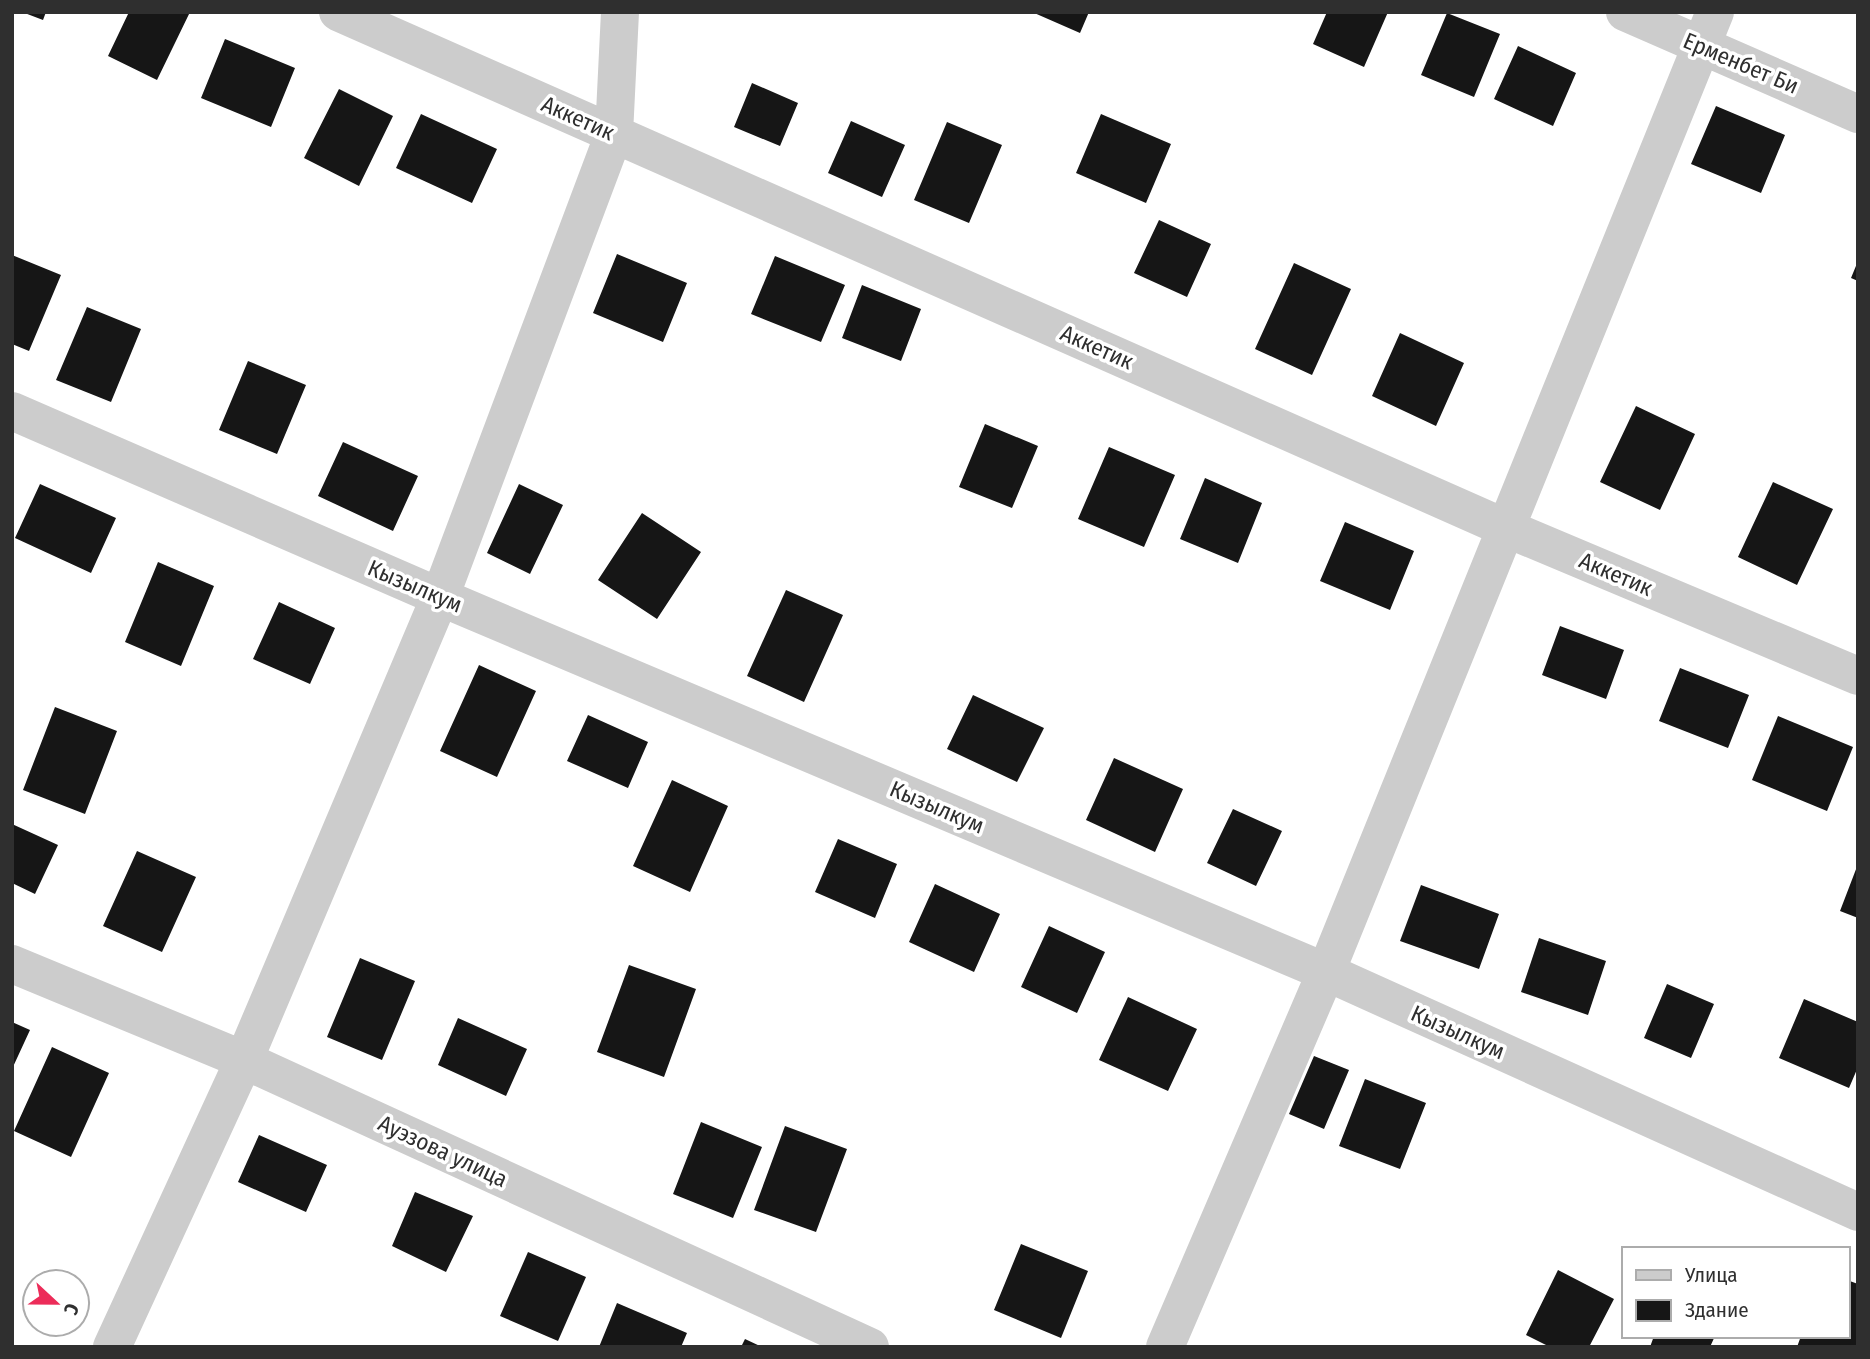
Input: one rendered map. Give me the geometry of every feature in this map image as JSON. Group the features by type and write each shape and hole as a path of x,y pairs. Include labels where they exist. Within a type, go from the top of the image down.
{"street":[{"name":"Аккетик","path":"338,12 1508,529 1858,676"},
{"path":"112,1347 244,1060 440,597 614,134 620,12"},
{"name":"Ерменбет Би","path":"1625,12 1709,29 1858,114"},
{"path":"1165,1347 1326,972 1709,29"},
{"name":"Кызылкум","path":"12,411 440,597 1326,972 1858,1212"},
{"name":"Ауэзова улица","path":"12,964 244,1060 870,1347"}],"building":[{"path":"22,12 46,12 43,20"},
{"path":"129,12 190,12 157,80 108,56"},
{"path":"1032,12 1089,12 1080,33"},
{"path":"1327,12 1388,12 1364,67 1313,44"},
{"path":"1447,13 1500,34 1474,97 1421,75"},
{"path":"225,39 295,68 271,127 201,98"},
{"path":"1518,46 1576,73 1553,126 1494,99"},
{"path":"752,83 798,103 780,146 734,127"},
{"path":"339,89 393,116 359,186 304,158"},
{"path":"1716,106 1785,135 1761,193 1691,164"},
{"path":"421,114 497,149 472,203 396,168"},
{"path":"1101,114 1171,144 1146,203 1076,173"},
{"path":"851,121 905,145 882,197 828,173"},
{"path":"947,122 1002,145 969,223 914,200"},
{"path":"1159,220 1211,244 1187,297 1134,273"},
{"path":"617,254 687,283 663,342 593,313"},
{"path":"12,255 61,275 29,351 12,344"},
{"path":"775,256 845,285 821,342 751,314"},
{"path":"1858,261 1858,281 1851,278"},
{"path":"1294,263 1351,289 1312,375 1255,349"},
{"path":"862,285 921,309 901,361 842,338"},
{"path":"87,307 141,329 111,402 56,380"},
{"path":"1400,333 1464,363 1436,426 1372,396"},
{"path":"248,361 306,385 277,454 219,430"},
{"path":"1636,406 1695,434 1660,510 1600,482"},
{"path":"985,424 1038,446 1012,508 959,487"},
{"path":"343,442 418,476 393,531 318,496"},
{"path":"1109,447 1175,475 1144,547 1078,519"},
{"path":"1205,478 1262,503 1238,563 1180,539"},
{"path":"1773,482 1833,509 1797,585 1738,557"},
{"path":"40,484 116,518 91,573 15,538"},
{"path":"519,484 563,505 530,574 487,553"},
{"path":"642,513 701,552 657,619 598,580"},
{"path":"1345,522 1414,551 1390,610 1320,581"},
{"path":"158,562 214,586 181,666 125,642"},
{"path":"786,590 843,615 804,702 747,676"},
{"path":"279,602 335,628 310,684 253,659"},
{"path":"1560,626 1624,650 1606,699 1542,675"},
{"path":"479,665 536,691 497,777 440,751"},
{"path":"1680,668 1749,695 1728,748 1659,721"},
{"path":"973,695 1044,728 1017,782 947,749"},
{"path":"55,707 117,731 85,814 23,790"},
{"path":"588,715 648,742 628,788 567,761"},
{"path":"1778,716 1853,747 1827,811 1752,780"},
{"path":"1114,758 1183,789 1155,852 1086,820"},
{"path":"672,780 728,806 690,892 633,866"},
{"path":"1233,809 1282,831 1256,886 1207,863"},
{"path":"12,824 58,845 35,894 12,883"},
{"path":"838,839 897,864 875,918 815,892"},
{"path":"137,851 196,877 162,952 103,926"},
{"path":"1858,864 1858,918 1840,911"},
{"path":"935,884 1000,914 974,972 909,942"},
{"path":"1421,885 1499,914 1479,969 1400,941"},
{"path":"1049,926 1105,952 1077,1013 1021,987"},
{"path":"1539,938 1606,961 1588,1015 1521,992"},
{"path":"360,958 415,981 382,1060 327,1037"},
{"path":"629,965 696,989 664,1077 597,1052"},
{"path":"1667,984 1714,1004 1691,1058 1644,1038"},
{"path":"1128,997 1197,1029 1168,1091 1099,1060"},
{"path":"1804,999 1858,1022 1858,1067 1849,1088 1779,1058"},
{"path":"458,1018 527,1049 506,1096 438,1065"},
{"path":"12,1022 30,1030 12,1069"},
{"path":"52,1047 109,1073 71,1157 14,1131"},
{"path":"1314,1056 1349,1070 1324,1129 1289,1114"},
{"path":"1365,1079 1426,1103 1400,1169 1339,1146"},
{"path":"701,1122 762,1147 733,1218 673,1194"},
{"path":"785,1126 847,1149 816,1232 754,1210"},
{"path":"259,1135 327,1165 306,1212 238,1182"},
{"path":"415,1192 473,1216 446,1272 392,1246"},
{"path":"1021,1244 1088,1271 1061,1338 994,1310"},
{"path":"528,1252 586,1277 558,1341 500,1316"},
{"path":"1558,1270 1614,1299 1589,1347 1550,1347 1526,1335"},
{"path":"1849,1281 1858,1284 1858,1347 1797,1347 1800,1338 1849,1338"},
{"path":"617,1303 687,1333 681,1347 599,1347"},
{"path":"1653,1338 1714,1338 1710,1347 1650,1347"},
{"path":"745,1339 762,1347 741,1347"}]}
